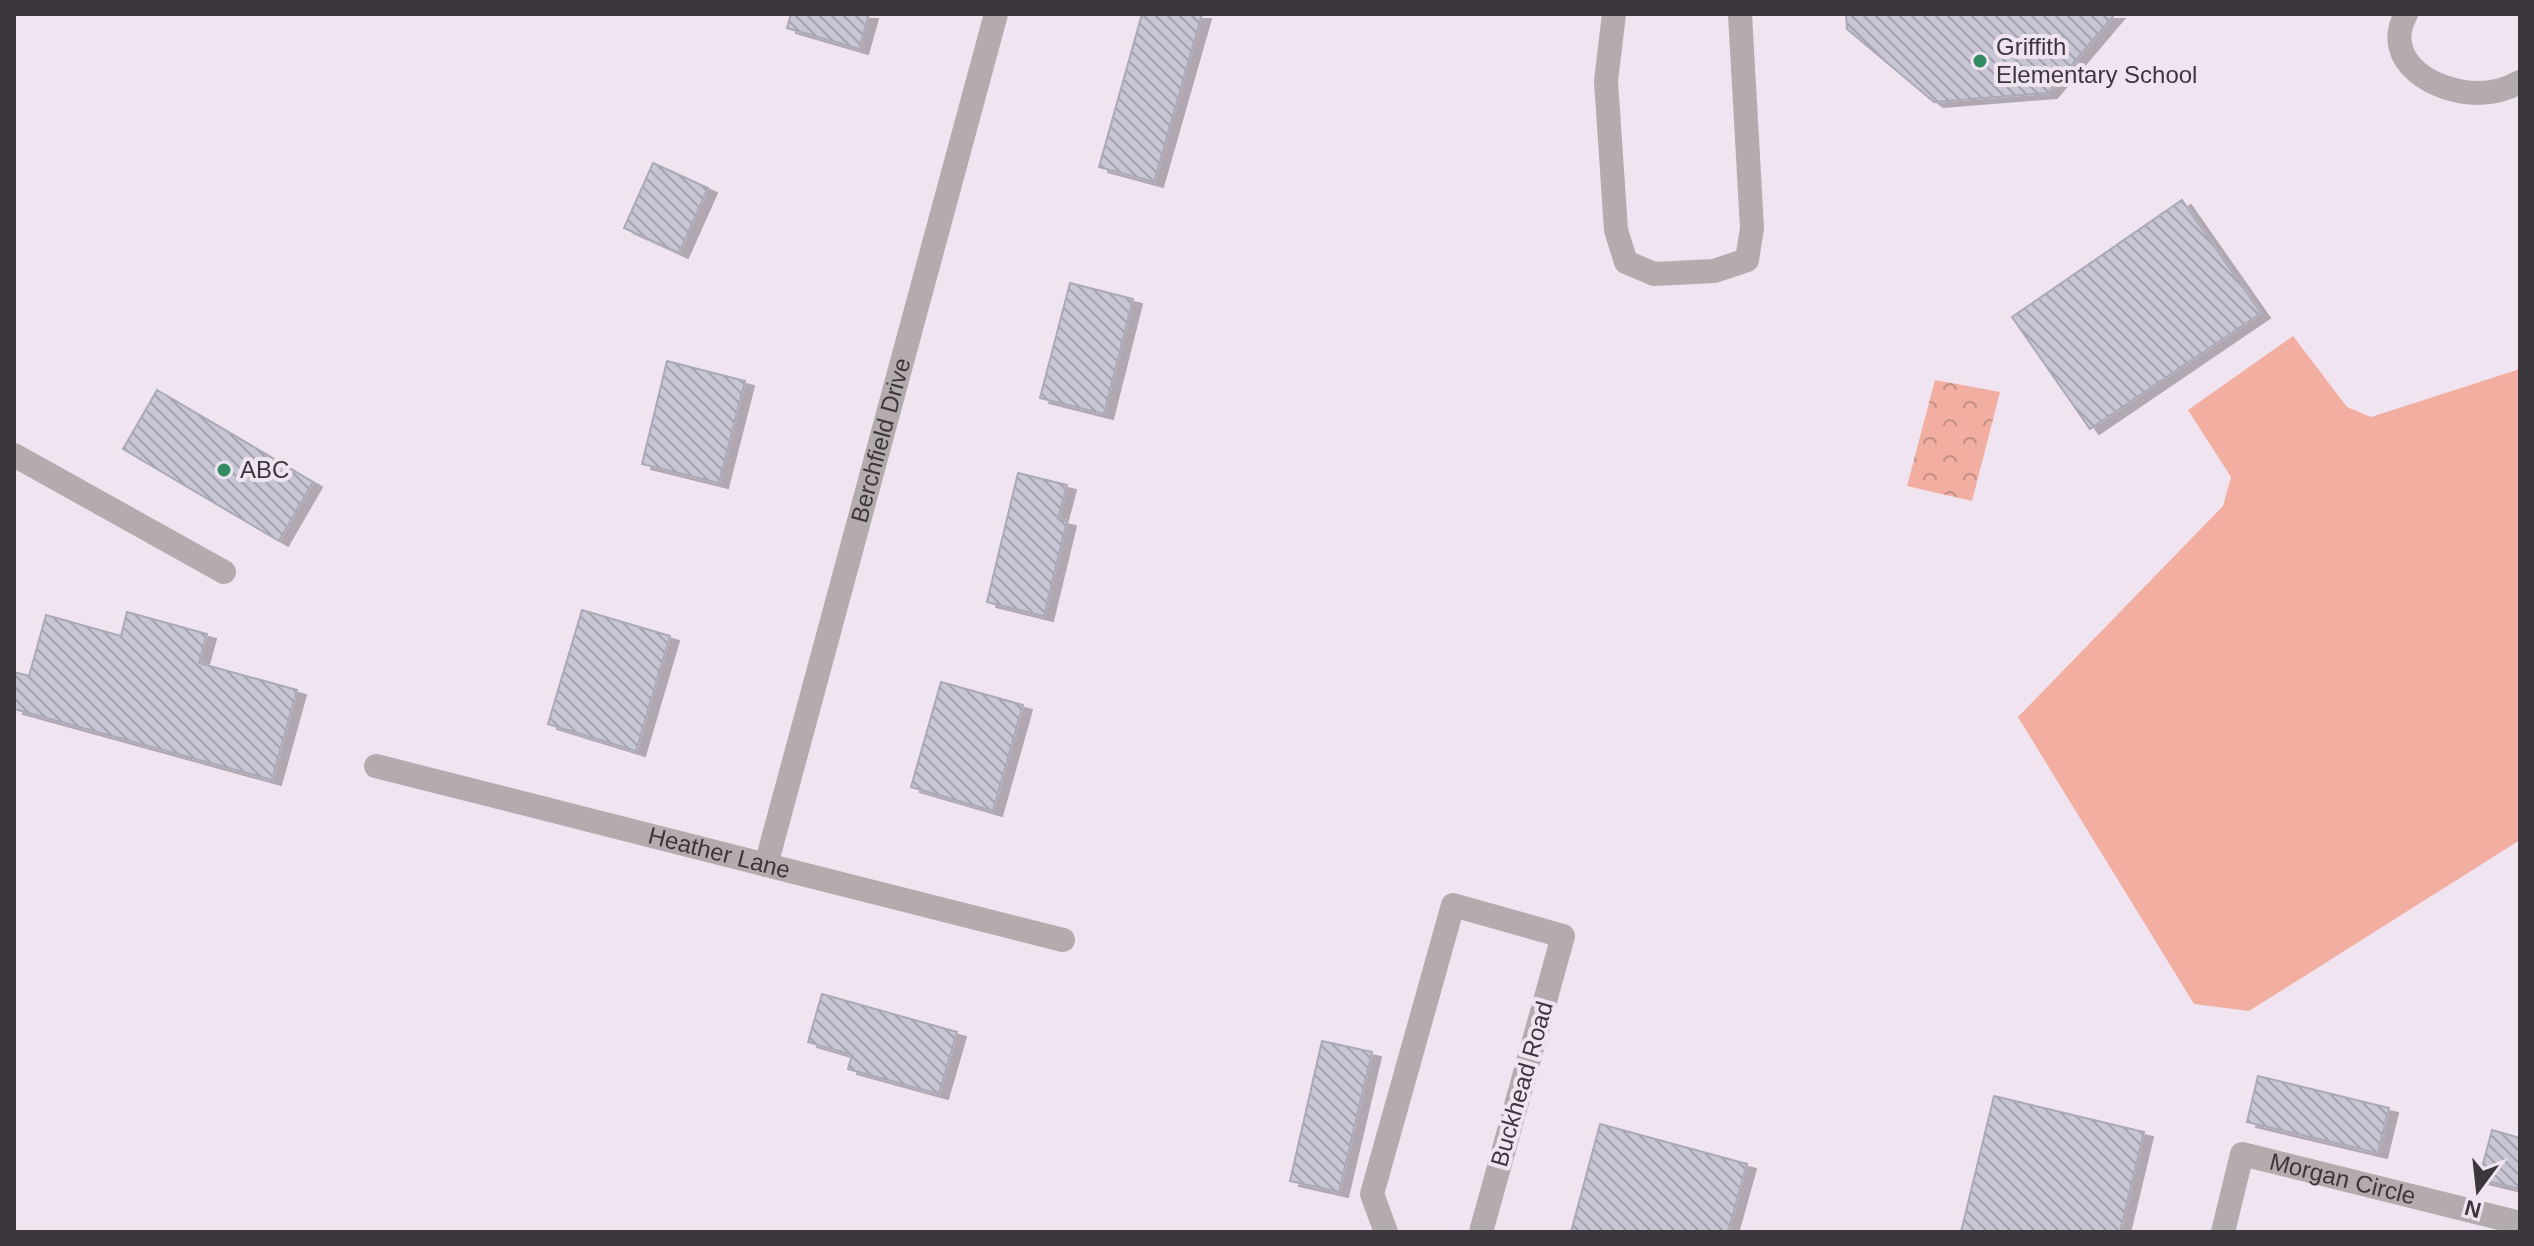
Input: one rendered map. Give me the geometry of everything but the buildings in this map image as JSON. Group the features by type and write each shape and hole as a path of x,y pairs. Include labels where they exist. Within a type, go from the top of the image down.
{"street":[{"name":"Berchfield Drive","path":"766,865 996,14"},
{"path":"1614,14 1606,81 1616,230 1626,262 1654,274 1714,271 1747,260 1752,214 1740,14"},
{"path":"2406,14 2399,31 2400,49 2409,65 2423,78 2445,88 2477,93 2509,88 2520,82"},
{"path":"14,455 224,572"},
{"name":"Heather Lane","path":"376,766 1063,940"},
{"name":"Buckhead Road","path":"1386,1232 1372,1194 1453,905 1563,936 1481,1232"},
{"name":"Morgan Circle","path":"2223,1232 2242,1154 2520,1223"}],"green space":[{"path":"2293,336 2347,407 2371,417 2520,369 2520,840 2249,1011 2194,1004 2018,717 2223,506 2231,477 2188,410"},
{"path":"1935,380 2000,392 1972,501 1907,486"}],"place":[{"name":"Griffith Elementary School","path":"1980,61"},
{"name":"ABC","path":"224,470"}]}
